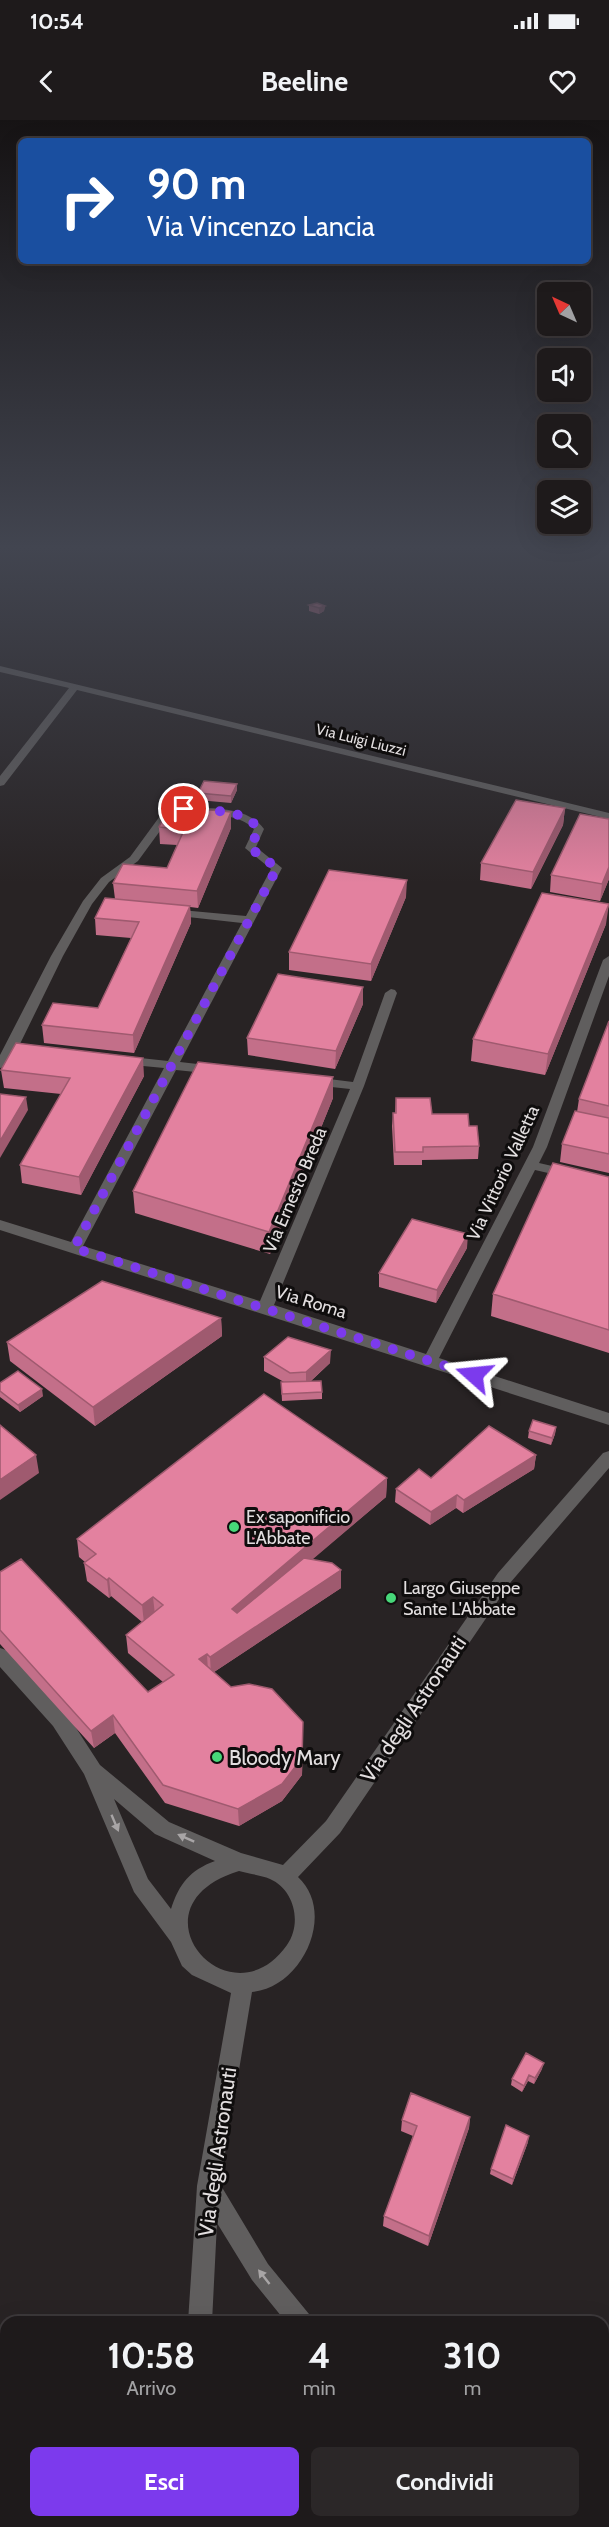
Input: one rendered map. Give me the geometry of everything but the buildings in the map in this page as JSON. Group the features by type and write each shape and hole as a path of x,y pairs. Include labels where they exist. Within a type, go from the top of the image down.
{"street":[{"name":"Via Luigi Liuzzi","path":"0,669 609,816"},
{"path":"0,783 75,687"},
{"path":"0,1064 18,1048 57,956 93,904 105,880 134,859 164,818 174,811 184,809 242,814 252,820 259,829 250,848 277,868 74,1248"},
{"path":"156,911 249,920"},
{"name":"Via Vittorio Valletta","path":"430,1360 531,1165 609,960"},
{"name":"Via Ernesto Breda","path":"265,1308 358,1086 391,993"},
{"path":"104,1058 230,1072"},
{"path":"300,1080 358,1086"},
{"path":"531,1165 609,1183"},
{"name":"Via Roma","path":"0,1225 430,1360 609,1419"},
{"name":"Via degli Astronauti","path":"285,1876 333,1827 504,1578 609,1457"},
{"path":"0,1655 60,1720 92,1770 141,1885 178,1935 184,1951 194,1965 208,1976 225,1982 243,1984 266,1979 284,1968 298,1951 306,1931 306,1911 299,1892 285,1876 255,1863 239,1862 162,1828 92,1770"},
{"path":"178,1935 179,1914 186,1894 200,1878 219,1868 239,1862"},
{"name":"Via degli Astronauti","path":"200,2316 208,2186 243,1984"},
{"path":"208,2186 260,2272 296,2316"}],"place":[{"name":"Ex saponificio L'Abbate","path":"234,1527"},
{"name":"Largo Giuseppe Sante L'Abbate","path":"391,1598"},
{"name":"Bloody Mary","path":"217,1757"}],"route":[{"path":"184,809 242,814 252,820 259,829 250,848 277,868 74,1248 474,1375"}]}
